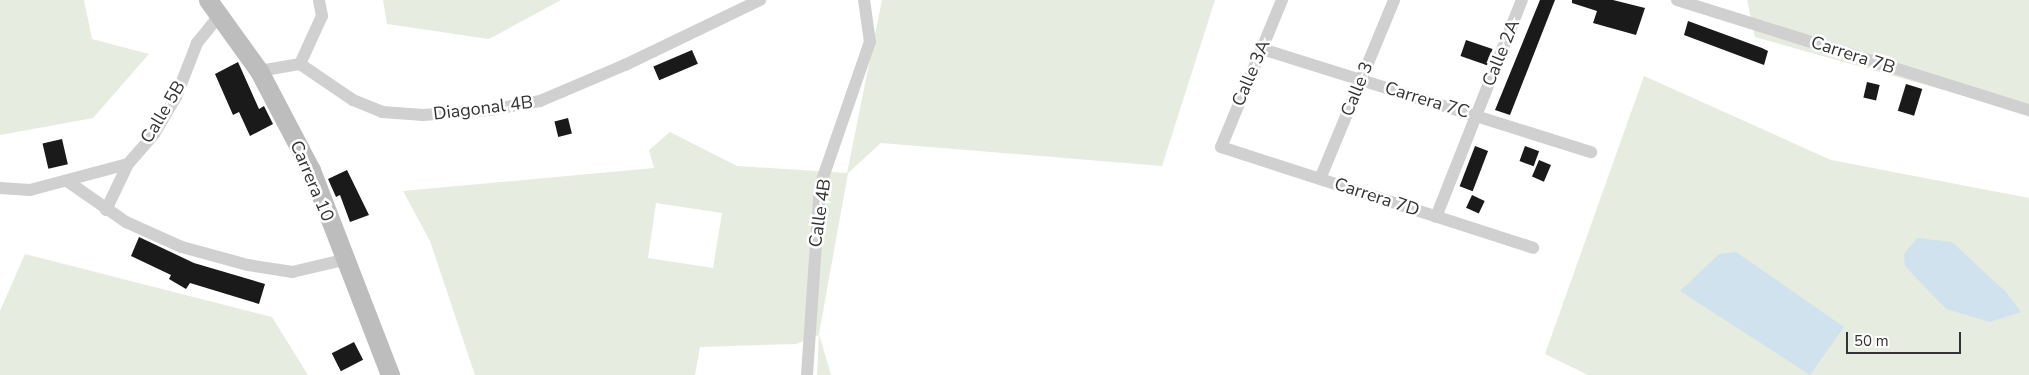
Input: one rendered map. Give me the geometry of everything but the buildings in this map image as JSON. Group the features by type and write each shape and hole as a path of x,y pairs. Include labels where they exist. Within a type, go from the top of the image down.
{"street":[{"name":"Carrera 10","path":"208,0 259,71 311,170 343,260 390,375"},
{"path":"259,71 300,64 322,16 319,0"},
{"name":"Diagonal 4B","path":"300,64 353,100 382,112 423,115 489,110 540,101 626,66 760,0"},
{"name":"Calle 4B","path":"807,375 820,186 870,42 864,0"},
{"name":"Calle 3A","path":"1221,147 1282,0"},
{"name":"Calle 3","path":"1320,179 1394,0"},
{"name":"Calle 2A","path":"1436,217 1522,0"},
{"name":"Carrera 7B","path":"1677,0 2029,110"},
{"name":"Calle 5B","path":"106,210 128,164 154,134 176,97 197,43 220,15"},
{"name":"Carrera 7C","path":"1262,49 1591,152"},
{"name":"Carrera 7D","path":"1221,147 1533,248"},
{"path":"0,188 30,190 67,182 128,164"},
{"path":"67,182 106,210 182,247 248,265 292,272 343,260"}],"shaded area":[{"path":"0,0 84,0 92,39 149,54 93,118 0,135"},
{"path":"383,0 561,0 489,39 387,24"},
{"path":"882,0 1215,0 1162,166 881,143 848,173 819,334 831,375 817,375 819,335 796,344 700,347 695,375 475,375 430,241 403,191 654,168 649,150 670,132 737,166 847,173","holes":["656,203 722,213 713,268 648,258"]},
{"path":"1747,0 2029,0 2029,114 1755,37"},
{"path":"1644,76 1831,160 2029,198 2029,375 1588,375 1545,354"},
{"path":"25,254 272,317 308,375 0,375 0,311"}],"water":[{"path":"1917,238 1952,242 2006,292 2021,312 1990,322 1946,309 1905,266 1904,254"},
{"path":"1736,252 1844,327 1810,375 1680,291 1719,254"}]}
